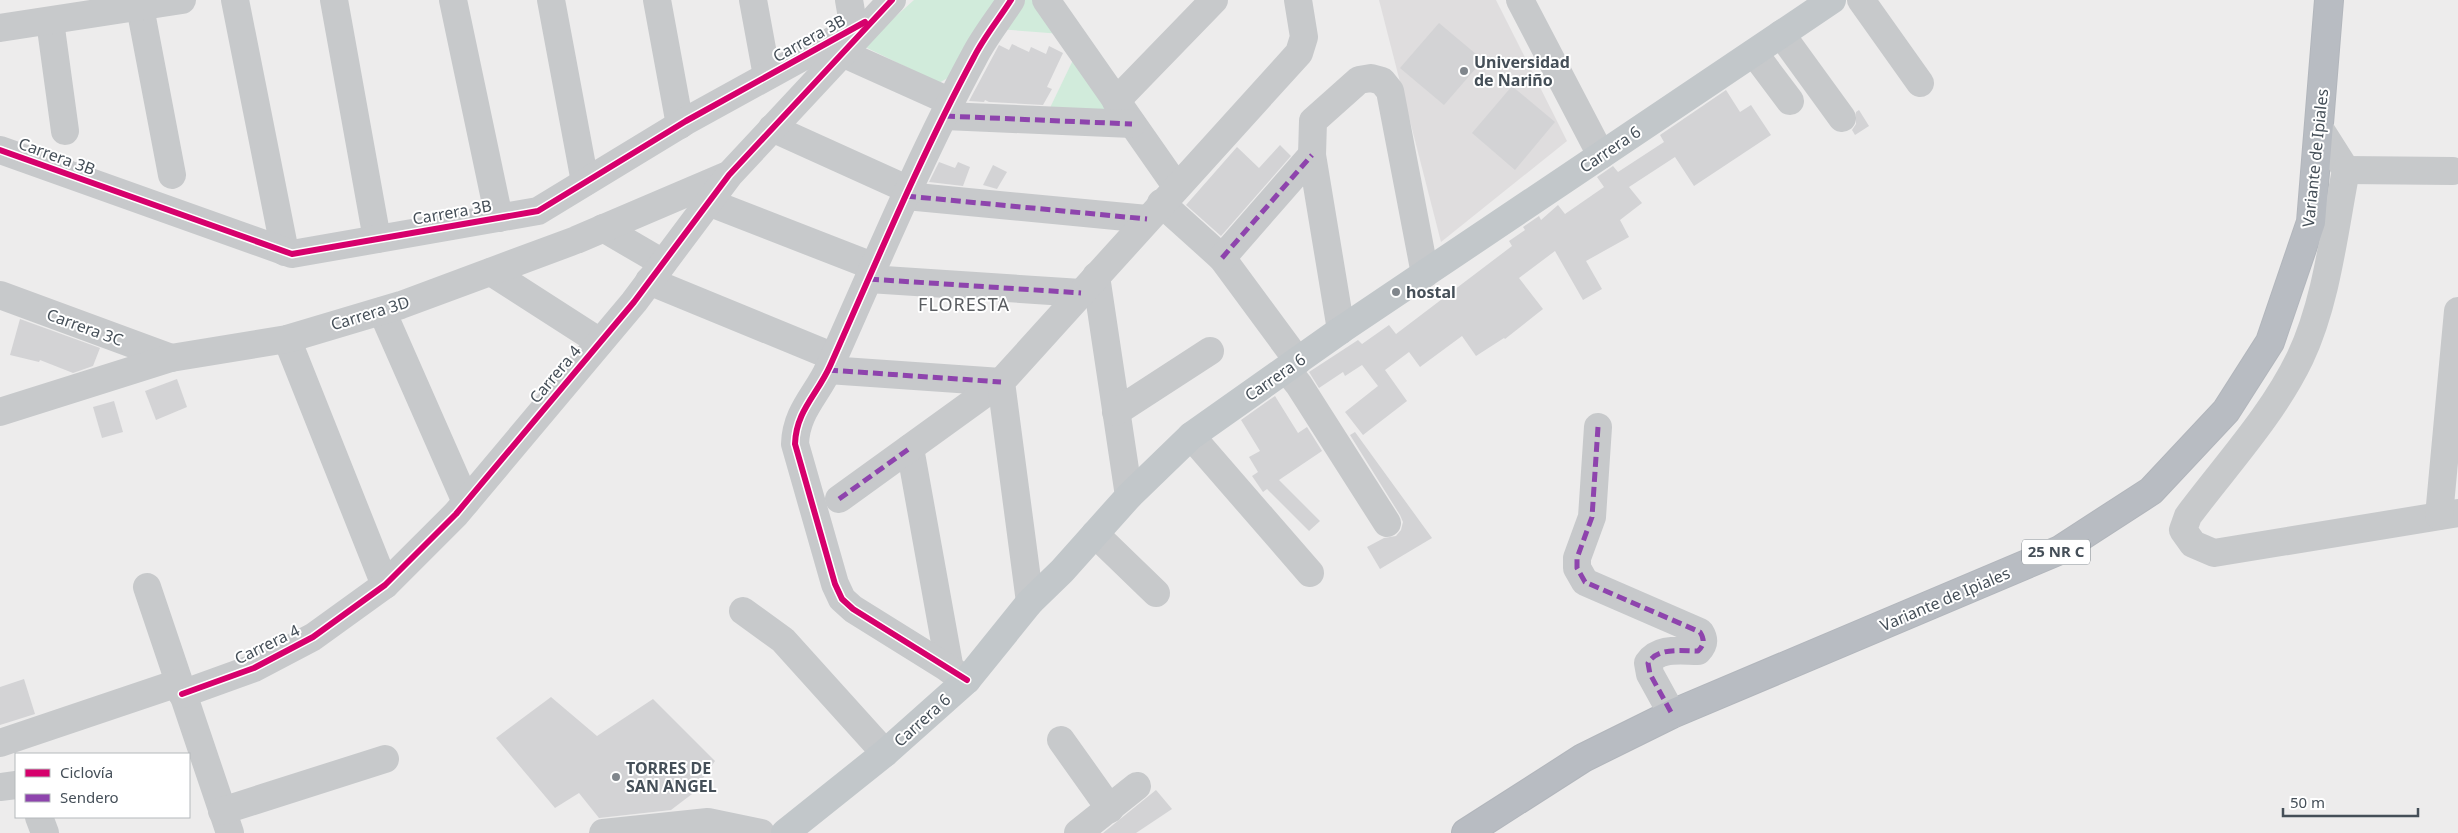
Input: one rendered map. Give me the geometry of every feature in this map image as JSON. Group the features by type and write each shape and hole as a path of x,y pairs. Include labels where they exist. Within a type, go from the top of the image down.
{"highway":[{"name":"Variante de Ipiales","path":"1466,833 1583,758 1672,714 2060,550 2151,490 2226,411 2270,342 2311,222 2329,0"}],"main road":[{"name":"Carrera 6","path":"785,833 885,754 1129,496 1191,436 1341,330 1832,0"}],"street":[{"path":"0,28 182,0"},
{"path":"235,0 285,252"},
{"path":"334,0 377,239"},
{"path":"452,0 499,218"},
{"path":"551,0 585,182"},
{"path":"657,0 680,125"},
{"path":"753,0 767,76"},
{"path":"849,0 874,15"},
{"path":"959,675 853,609 842,598 835,584 795,444 796,428 800,416 831,364 908,193 974,56 1011,0"},
{"path":"1046,0 1132,124 1161,203 1222,258 1292,365 1300,386 1387,523"},
{"path":"1116,101 1214,0"},
{"path":"839,499 1001,382 1161,203 1299,53 1304,37 1298,0"},
{"path":"1520,0 1601,155"},
{"path":"1861,0 1920,83"},
{"path":"140,7 172,175"},
{"name":"Carrera 3B","path":"0,150 292,254 538,211 680,125 874,15"},
{"name":"Carrera 4","path":"0,743 254,668 313,637 385,585 466,502 600,342 656,272 729,175 842,53 874,15"},
{"path":"50,21 65,131"},
{"path":"1781,34 1842,118"},
{"path":"842,53 948,109 1132,124"},
{"path":"1754,53 1790,101"},
{"path":"1341,330 1312,155 1313,121 1359,80 1371,78 1382,81 1390,91 1425,274"},
{"path":"772,128 908,193 1161,203"},
{"path":"2320,129 2346,170 2332,252 2314,319 2300,357 2277,400 2188,516 2183,530 2193,544 2214,553 2448,514 2458,310"},
{"path":"1222,258 1312,155"},
{"path":"2346,170 2453,172"},
{"name":"Carrera 3D","path":"0,412 171,358 287,339 382,311 603,228 729,175"},
{"path":"708,202 872,273 1088,284"},
{"path":"603,228 656,272 831,364 1001,382"},
{"path":"490,272 600,342"},
{"path":"1088,284 1116,412 1129,496"},
{"name":"Carrera 3C","path":"0,295 171,358"},
{"path":"382,311 466,502"},
{"path":"287,339 385,585"},
{"path":"1116,412 1210,352"},
{"path":"1001,382 1030,602"},
{"path":"1598,427 1593,510 1576,558 1577,568 1585,582 1700,632 1703,642 1698,651 1669,651 1657,654 1648,664 1650,674 1672,714"},
{"path":"1191,436 1310,573"},
{"path":"910,448 959,675"},
{"path":"1095,534 1156,593"},
{"path":"147,587 226,822 385,760"},
{"path":"744,611 783,640 885,754"},
{"path":"1061,740 1110,809"},
{"path":"0,787 15,785"},
{"path":"1078,833 1137,786"},
{"path":"39,818 45,833"},
{"path":"603,833 708,828 761,833"}],"shaded area":[{"name":"Universidad de Nariño","path":"1379,0 1496,0 1567,141 1441,242"}],"green space":[{"path":"914,0 994,0 996,5 958,72 939,83 863,46"},
{"path":"1023,0 1036,0 1062,34 998,29"},
{"path":"1073,60 1122,118 1047,114"}],"building":[{"path":"1439,23 1483,60 1444,105 1400,68"},
{"path":"1012,44 1029,52 1031,47 1046,54 1049,46 1063,53 1047,87 1052,89 1043,105 989,102 985,100 984,102 969,101 999,45 1009,50"},
{"path":"1512,86 1555,122 1515,170 1472,133"},
{"path":"1726,90 1740,112 1751,105 1771,135 1694,186 1675,157 1629,187 1642,203 1620,220 1629,237 1586,261 1602,289 1583,300 1555,251 1519,278 1543,309 1505,339 1476,356 1462,336 1420,367 1409,352 1385,370 1407,401 1363,435 1345,412 1378,386 1362,365 1345,376 1343,372 1319,388 1309,372 1358,340 1362,344 1389,325 1396,334 1512,246 1509,241 1525,230 1523,227 1539,216 1541,220 1558,205 1565,214 1604,187 1597,177 1613,166 1618,172 1664,142 1660,135"},
{"path":"1859,110 1869,126 1855,135 1852,130 1856,124 1856,112"},
{"path":"1280,145 1291,156 1221,236 1186,205 1237,147 1259,168"},
{"path":"939,162 955,168 958,162 970,167 963,186 929,182"},
{"path":"993,165 1007,172 997,189 983,185"},
{"path":"20,319 100,348 93,366 73,373 40,360 39,362 10,355"},
{"path":"177,379 187,407 156,420 145,391"},
{"path":"1275,396 1298,433 1307,427 1322,451 1279,480 1320,521 1309,531 1267,489 1263,492 1252,476 1258,472 1249,457 1260,451 1241,420"},
{"path":"114,401 123,432 102,438 93,407"},
{"path":"1355,432 1432,538 1380,569 1367,547 1384,538 1396,536 1401,530 1403,522 1350,435"},
{"path":"24,679 35,714 0,725 0,687"},
{"name":"TORRES DE SAN ANGEL","path":"551,697 597,736 653,699 715,761 692,794 671,810 599,818 579,793 555,808 496,738"},
{"path":"1156,790 1172,809 1136,833 1103,833"}],"marked path":[{"path":"945,116 1132,124"},
{"path":"1222,258 1312,155"},
{"path":"906,196 1147,219"},
{"path":"869,279 1081,293"},
{"path":"828,370 1001,382"},
{"path":"1598,427 1592,517 1577,558 1577,568 1585,582 1700,632 1703,642 1702,647 1698,651 1663,652 1652,658 1648,663 1650,674 1672,714"},
{"path":"839,499 910,448"}],"cycle path":[{"path":"182,694 254,668 313,637 385,585 456,514 634,302 729,175 892,0"},
{"path":"967,680 853,609 842,599 835,584 795,444 796,432 803,412 830,366 935,133 978,50 1011,0"},
{"path":"0,150 292,254 538,211 686,121 865,22"}],"place":[{"name":"Universidad de Nariño","path":"1464,71"},
{"name":"hostal","path":"1396,292"},
{"name":"TORRES DE SAN ANGEL","path":"616,777"}],"district":[{"name":"FLORESTA","path":"964,305"}]}
